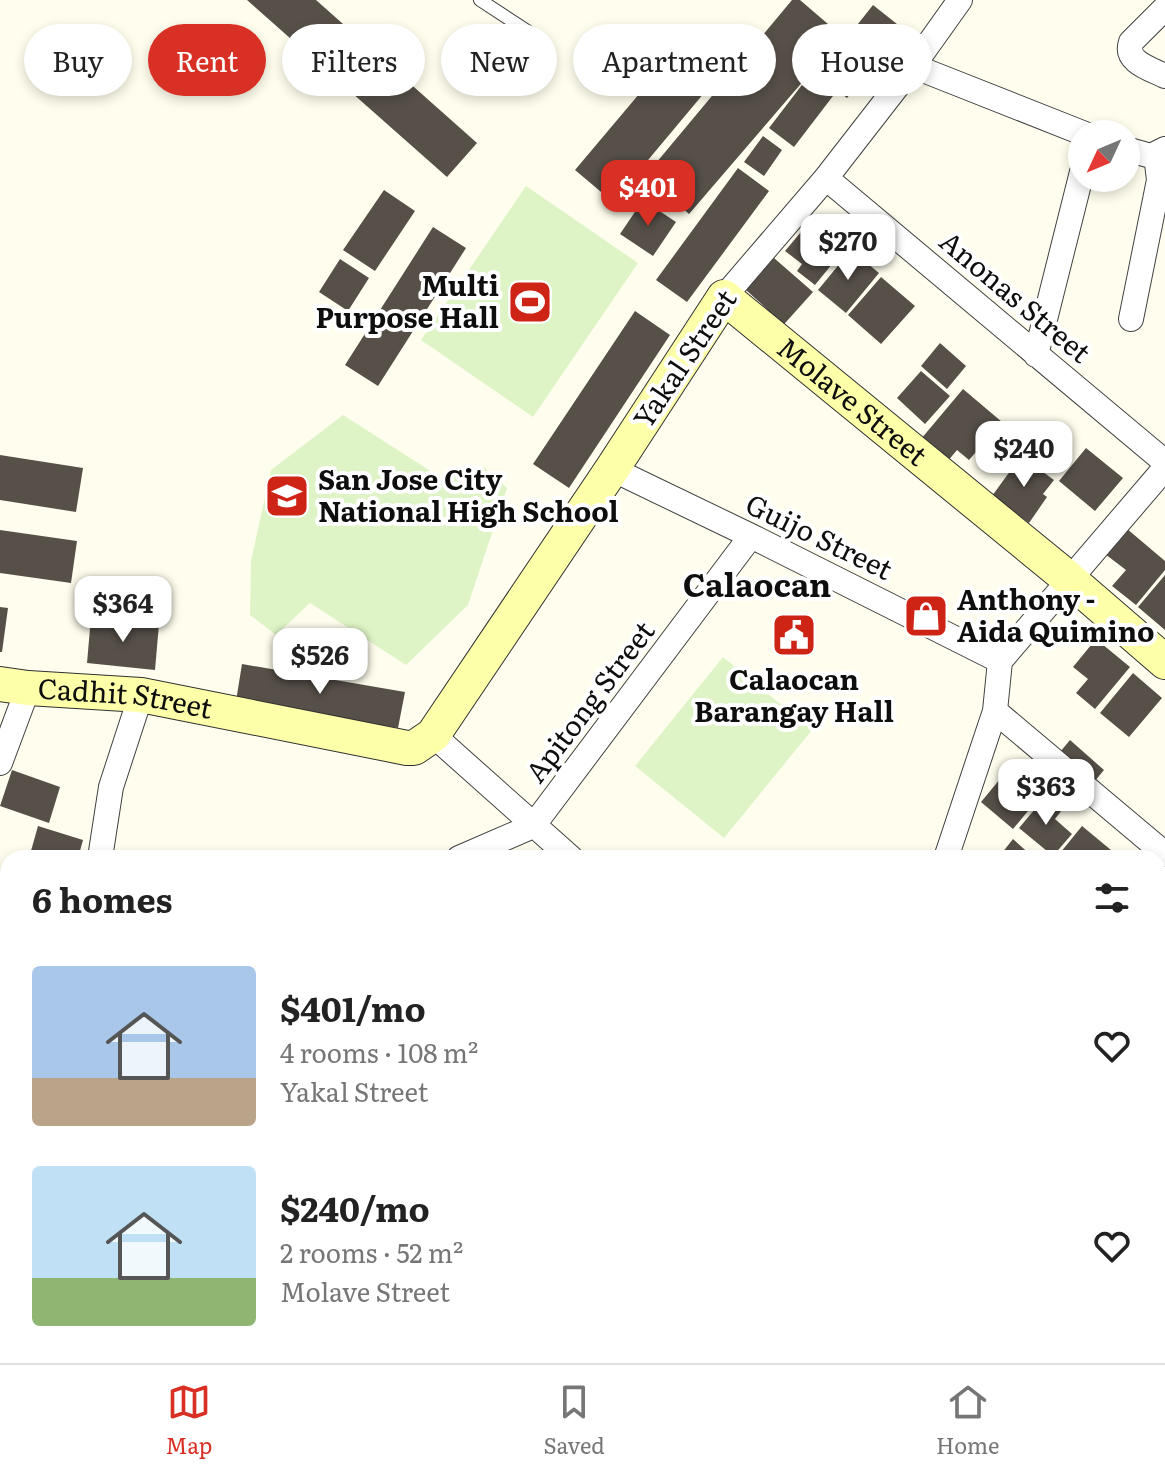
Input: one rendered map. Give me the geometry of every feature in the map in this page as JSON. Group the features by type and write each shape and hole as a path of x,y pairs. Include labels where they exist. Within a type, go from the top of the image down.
{"street":[{"name":"Yakal Street","path":"932,39 960,0"},
{"path":"1165,8 1131,42 1129,51 1135,61 1165,76"},
{"path":"932,74 1068,127"},
{"name":"Yakal Street","path":"433,735 724,297 826,178 890,96"},
{"path":"1131,319 1159,180 1145,151"},
{"name":"Anonas Street","path":"826,178 1165,465"},
{"path":"1036,355 1077,192"},
{"name":"Molave Street","path":"724,297 1069,579 1165,662"},
{"path":"949,850 995,711 1000,661 1165,465"},
{"name":"Guijo Street","path":"612,469 1000,661"},
{"name":"Apitong Street","path":"533,826 751,536"},
{"path":"0,763 14,686"},
{"name":"Cadhit Street","path":"14,686 141,695 411,748 433,735"},
{"path":"101,850 111,787 141,695"},
{"path":"995,711 1160,850"},
{"path":"433,735 562,850"},
{"path":"478,850 533,826"}],"lane":[{"path":"480,0 517,24"}],"green space":[{"name":"Multi Purpose Hall","path":"526,186 638,263 533,417 421,340"},
{"path":"343,415 440,477 484,467 507,488 468,605 406,665 310,603 276,635 250,615 251,561 271,470"},
{"path":"723,657 812,730 724,838 635,766"}],"building":[{"path":"247,0 316,0 343,24 282,24 282,31"},
{"path":"792,0 800,0 828,24 792,24 792,94 689,214 646,175 712,96 776,96 776,24 772,24"},
{"path":"873,5 897,24 858,24"},
{"path":"355,96 424,96 477,143 447,177"},
{"path":"637,96 702,96 613,202 575,170"},
{"path":"793,96 833,96 794,147 769,128"},
{"path":"763,136 782,150 764,176 744,162"},
{"path":"738,168 769,191 687,302 656,280"},
{"path":"384,190 415,211 375,271 343,250"},
{"path":"643,200 676,222 653,256 620,234"},
{"path":"812,219 846,247 815,285 797,271 802,264 785,251"},
{"path":"433,227 466,248 378,386 345,365"},
{"path":"851,250 879,273 846,313 818,290"},
{"path":"774,258 813,292 778,331 762,316 767,309 746,290"},
{"path":"340,259 369,278 348,311 319,292"},
{"path":"881,277 915,306 881,344 848,315"},
{"path":"635,311 670,335 569,488 533,464"},
{"path":"940,343 966,366 947,389 921,366"},
{"path":"921,371 950,396 925,424 897,398"},
{"path":"963,389 1002,422 969,460 957,450 947,462 921,439"},
{"path":"1086,448 1123,478 1095,511 1059,481"},
{"path":"0,455 83,468 76,512 0,500"},
{"path":"1021,456 1054,480 1043,494 1047,497 1029,523 992,496"},
{"path":"1126,528 1165,561 1165,570 1136,605 1112,586 1126,570 1105,554"},
{"path":"0,530 77,541 71,583 0,573"},
{"path":"1165,575 1165,630 1138,607"},
{"path":"0,607 8,608 2,652 0,652"},
{"path":"91,617 159,624 155,670 87,663"},
{"path":"1096,639 1130,667 1095,709 1076,693 1088,679 1073,667"},
{"path":"242,664 405,692 398,728 236,701"},
{"path":"1133,673 1162,698 1129,737 1100,713"},
{"path":"1070,740 1104,770 1089,788 1055,758"},
{"path":"1010,767 1042,794 1013,829 981,802"},
{"path":"12,770 60,787 49,823 0,806"},
{"path":"1046,796 1062,810 1055,819 1072,834 1058,850 1046,850 1019,828"},
{"path":"38,826 83,840 80,850 31,850"},
{"path":"1082,826 1111,850 1062,850"},
{"path":"1013,839 1025,850 1004,850"}],"place":[{"name":"Multi Purpose Hall","path":"530,302"},
{"name":"San Jose City National High School","path":"287,496"},
{"name":"Anthony - Aida Quimino","path":"926,616"},
{"name":"Calaocan Barangay Hall","path":"794,635"}],"district":[{"name":"Calaocan","path":"757,586"}]}
